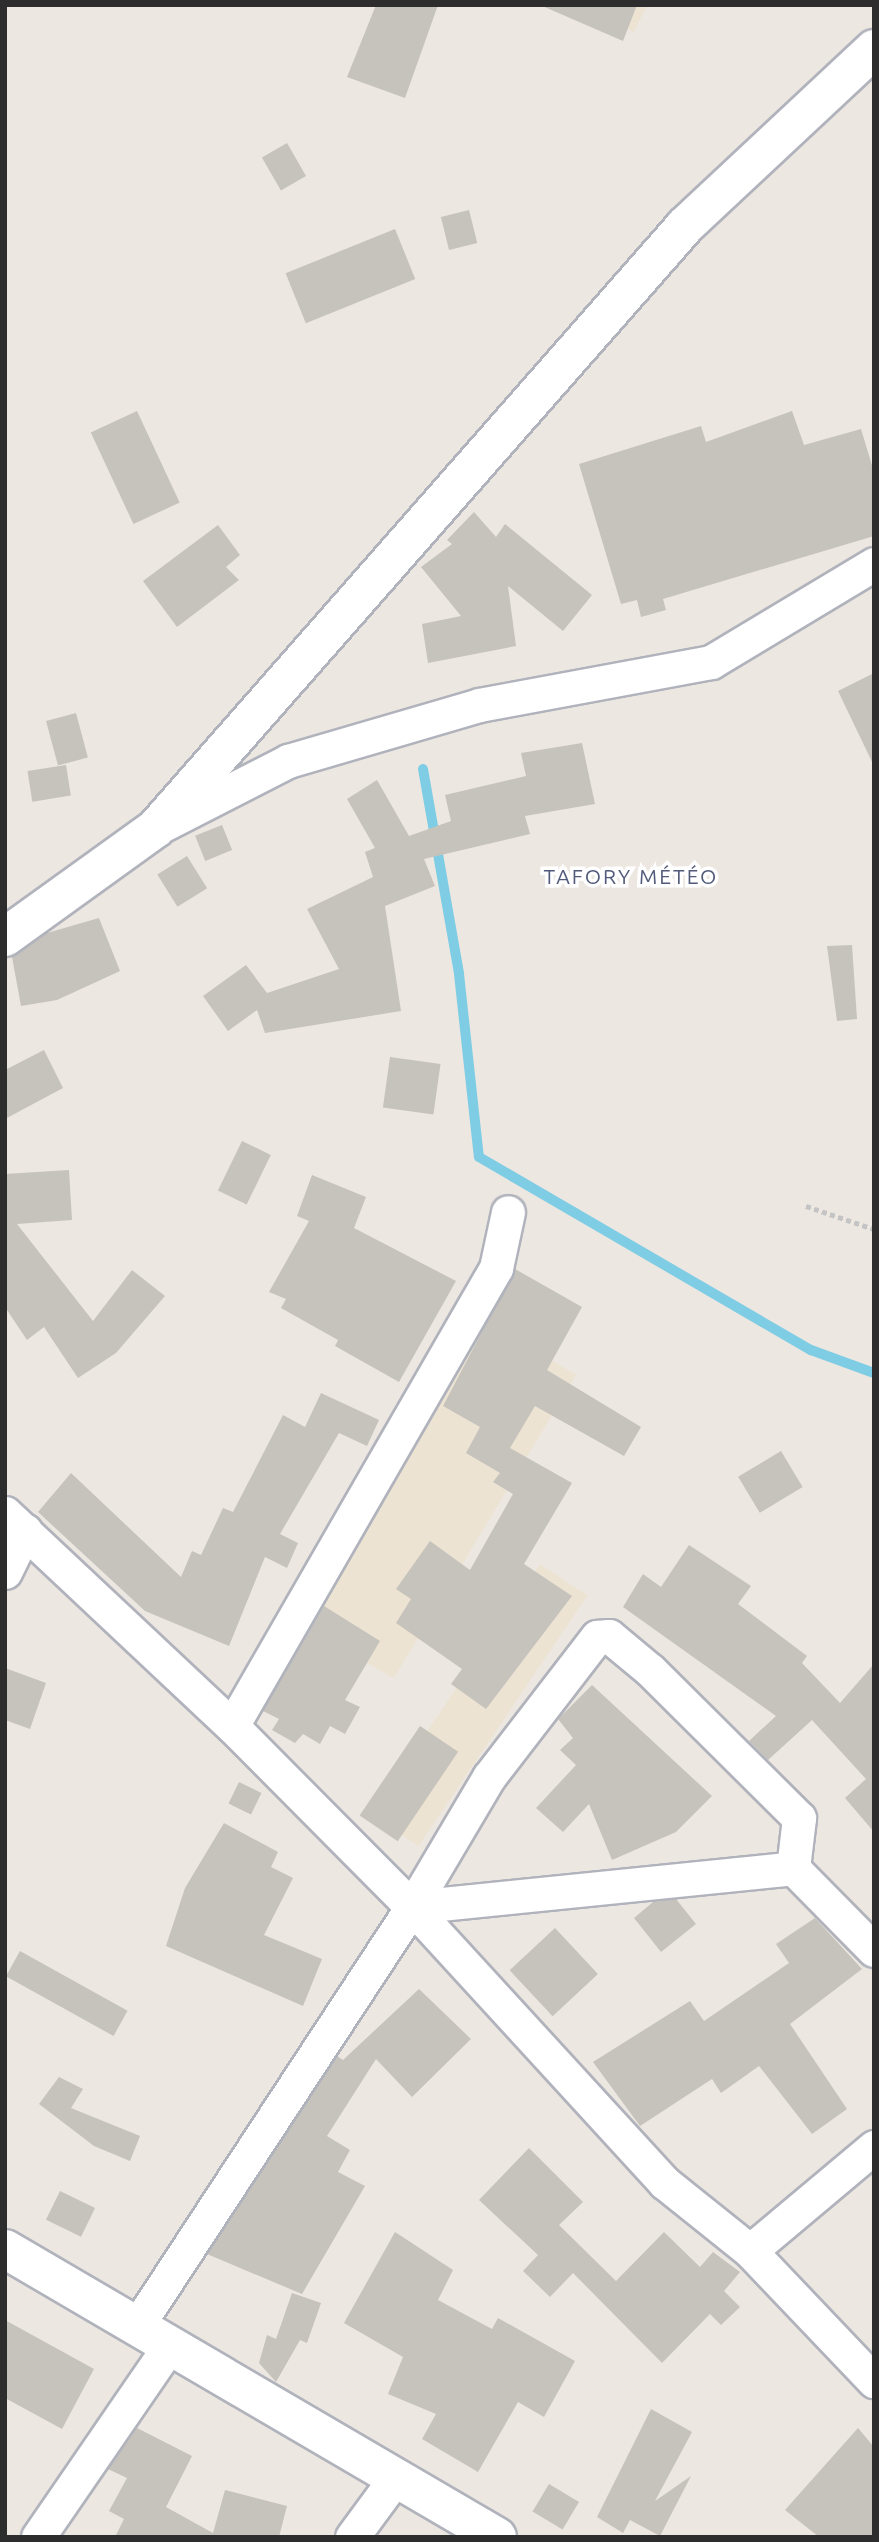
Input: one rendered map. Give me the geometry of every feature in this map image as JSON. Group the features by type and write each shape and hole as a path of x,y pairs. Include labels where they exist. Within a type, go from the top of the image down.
{"street":[{"path":"156,828 685,226 874,49"},
{"path":"5,937 156,828 301,757 480,705 711,662 874,564"},
{"path":"232,1726 496,1268 508,1212"},
{"path":"15,1522 232,1726 412,1907 665,2183 750,2251 874,2381"},
{"path":"5,1572 15,1522"},
{"path":"137,2326 412,1907 489,1777 597,1637 608,1636 650,1670 799,1818 793,1868"},
{"path":"412,1907 793,1868"},
{"path":"793,1868 874,1950"},
{"path":"750,2251 874,2147"},
{"path":"5,2249 497,2537"},
{"path":"38,2537 170,2345"},
{"path":"352,2537 396,2477"}],"path":[{"path":"806,1206 874,1228"}],"shaded area":[{"path":"568,5 647,5 634,32"},
{"path":"486,1321 576,1375 394,1679 304,1624"},
{"path":"540,1564 587,1596 418,1846 371,1814"}],"building":[{"path":"376,5 438,5 405,98 347,77"},
{"path":"540,5 637,5 623,41"},
{"path":"287,143 306,176 281,190 262,158"},
{"path":"469,210 477,243 449,250 441,217"},
{"path":"395,229 415,279 306,323 286,273"},
{"path":"137,411 180,503 133,524 91,433"},
{"path":"792,411 804,445 861,429 874,472 874,536 663,599 666,610 641,617 637,600 621,604 579,464 701,426 706,442"},
{"path":"474,512 496,537 505,524 592,595 563,631 508,586 516,646 428,663 422,624 461,616 421,567 452,544 447,540"},
{"path":"218,525 240,555 226,567 239,580 177,627 143,581"},
{"path":"874,673 874,766 838,691"},
{"path":"76,713 88,757 58,765 46,721"},
{"path":"582,743 595,804 525,816 530,834 424,859 435,886 385,906 401,1011 265,1033 257,1010 228,1031 203,996 246,965 267,993 339,969 307,909 373,877 365,852 375,848 347,799 377,780 409,836 451,821 445,795 526,776 521,753"},
{"path":"66,765 71,796 32,802 27,771"},
{"path":"222,825 232,850 205,861 195,836"},
{"path":"187,856 207,888 177,907 157,875"},
{"path":"99,918 120,971 57,1000 21,1006 12,957 47,933"},
{"path":"852,945 857,1019 837,1021 827,946"},
{"path":"44,1050 63,1088 5,1119 5,1070"},
{"path":"390,1057 441,1064 433,1115 383,1108"},
{"path":"242,1141 271,1155 247,1204 218,1190"},
{"path":"69,1170 72,1220 17,1224 93,1321 132,1270 165,1296 116,1353 78,1378 44,1327 27,1340 5,1307 5,1174"},
{"path":"312,1175 366,1197 354,1228 456,1281 399,1382 335,1346 338,1340 281,1308 286,1299 269,1292 309,1221 297,1216"},
{"path":"515,1269 582,1307 547,1370 641,1427 624,1456 535,1406 510,1448 572,1483 524,1564 572,1596 486,1709 451,1684 462,1669 396,1623 411,1599 396,1589 430,1541 470,1570 513,1494 493,1482 500,1473 466,1453 480,1427 443,1406"},
{"path":"321,1393 379,1420 367,1446 339,1433 280,1534 298,1543 287,1568 265,1557 229,1646 145,1611 38,1512 71,1473 181,1577 192,1551 201,1555 223,1508 233,1512 283,1415 305,1427"},
{"path":"781,1451 803,1487 760,1513 738,1477"},
{"path":"689,1545 751,1586 738,1604 807,1656 802,1663 840,1703 874,1664 874,1832 845,1798 866,1779 812,1720 768,1760 749,1741 776,1716 623,1607 643,1574 661,1587"},
{"path":"324,1606 380,1641 345,1700 360,1707 345,1734 330,1726 320,1744 303,1734 295,1743 272,1730 279,1719 263,1711"},
{"path":"5,1668 46,1683 30,1729 5,1720"},
{"path":"592,1685 712,1796 676,1832 612,1860 589,1804 563,1832 536,1808 576,1765 560,1750 573,1738 558,1719"},
{"path":"420,1726 458,1752 398,1841 360,1816"},
{"path":"239,1782 261,1793 251,1815 228,1804"},
{"path":"224,1823 278,1852 271,1867 293,1878 264,1935 322,1959 303,2006 166,1946 185,1888"},
{"path":"676,1899 696,1924 661,1952 634,1918 653,1902"},
{"path":"815,1918 862,1969 790,2024 847,2109 812,2134 759,2066 721,2093 712,2079 640,2126 593,2062 690,2001 704,2021 789,1963 776,1944"},
{"path":"555,1928 598,1974 553,2016 510,1970"},
{"path":"20,1951 128,2011 114,2036 6,1976"},
{"path":"419,1989 471,2039 412,2097 376,2059 327,2136 350,2150 338,2172 365,2186 302,2294 207,2254 337,2056 343,2060"},
{"path":"59,2077 83,2089 71,2108 140,2136 130,2161 94,2146 39,2104"},
{"path":"529,2148 583,2202 559,2225 616,2281 664,2232 700,2267 713,2252 740,2272 724,2291 740,2307 721,2325 710,2314 662,2363 573,2273 550,2297 523,2271 538,2255 479,2200"},
{"path":"60,2191 95,2208 81,2237 46,2220"},
{"path":"395,2232 453,2270 438,2300 492,2329 498,2318 575,2361 544,2417 518,2402 478,2472 422,2439 436,2414 388,2394 403,2357 344,2323"},
{"path":"292,2293 321,2303 307,2343 300,2340 276,2382 259,2363 267,2335 276,2339"},
{"path":"5,2320 94,2369 62,2429 5,2398"},
{"path":"651,2409 692,2432 655,2501 691,2476 660,2536 630,2520 623,2533 597,2517"},
{"path":"137,2428 192,2456 166,2507 213,2533 225,2490 287,2506 279,2537 115,2537 124,2519 109,2511 127,2478 108,2469"},
{"path":"858,2428 874,2447 874,2537 819,2537 785,2510"},
{"path":"549,2484 579,2502 563,2529 533,2511"}],"waterway":[{"path":"423,769 459,974 479,1157 811,1350 874,1373"}],"district":[{"name":"TAFORY MÉTÉO","path":"631,876"}]}
